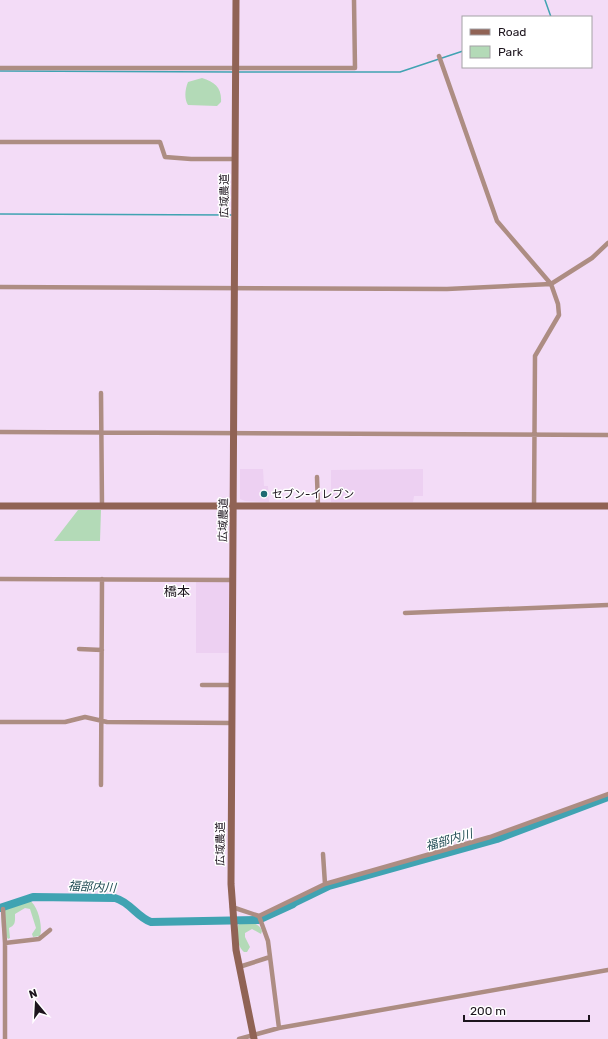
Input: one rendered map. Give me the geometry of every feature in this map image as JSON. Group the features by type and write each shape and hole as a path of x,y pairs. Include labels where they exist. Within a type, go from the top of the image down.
{"street":[{"name":"広域農道","path":"236,0 232,907 239,966 254,1037"},
{"path":"0,68 355,68 354,0"},
{"path":"439,57 497,221 551,284 558,304 559,315 535,356 534,506"},
{"path":"0,142 160,142 165,157 191,159 235,159"},
{"path":"0,287 447,289 551,284 592,258 608,243"},
{"path":"101,393 102,506"},
{"path":"0,432 608,434"},
{"path":"317,477 318,506"},
{"path":"0,506 608,506"},
{"path":"0,578 233,580"},
{"path":"101,785 102,579"},
{"path":"405,613 608,605"},
{"path":"79,649 102,650"},
{"path":"202,685 232,685"},
{"path":"0,722 65,722 85,717 107,722 232,723"},
{"path":"232,907 260,918 325,884 490,837 608,794"},
{"path":"323,854 325,884"},
{"path":"3,909 5,943 5,1039"},
{"path":"260,918 268,941 279,1028"},
{"path":"5,943 39,940 50,930"},
{"path":"239,966 270,957"},
{"path":"239,1039 254,1037 279,1028 608,970"}],"shaded area":[{"path":"240,469 263,469 264,486 268,486 269,502 245,501 240,499"},
{"path":"423,469 423,496 414,496 413,502 331,502 331,470"},
{"path":"196,581 230,581 230,653 196,653"}],"green space":[{"path":"202,78 211,81 219,89 221,102 217,106 188,105 185,94 188,82"},
{"path":"78,510 101,510 100,541 54,541"},
{"path":"29,900 35,906 39,916 41,927 40,936 33,937 32,934 36,928 30,909 25,908 15,914 14,924 9,928 10,938 8,939 2,929 1,914 14,904"},
{"path":"243,922 257,925 262,931 261,934 252,929 245,933 245,937 250,947 247,952 244,952 240,946 237,932 238,925"}],"waterway":[{"path":"545,0 551,16"},
{"path":"238,72 400,72 462,51"},
{"path":"0,71 233,72"},
{"path":"0,214 231,215"},
{"name":"福部内川","path":"296,902 329,886 497,839 608,797"},
{"name":"福部内川","path":"0,908 33,897 115,898 125,903 146,920 151,922 258,920 293,904"}],"place":[{"name":"セブン-イレブン","path":"264,494"}],"district":[{"name":"橋本","path":"177,591"}]}
